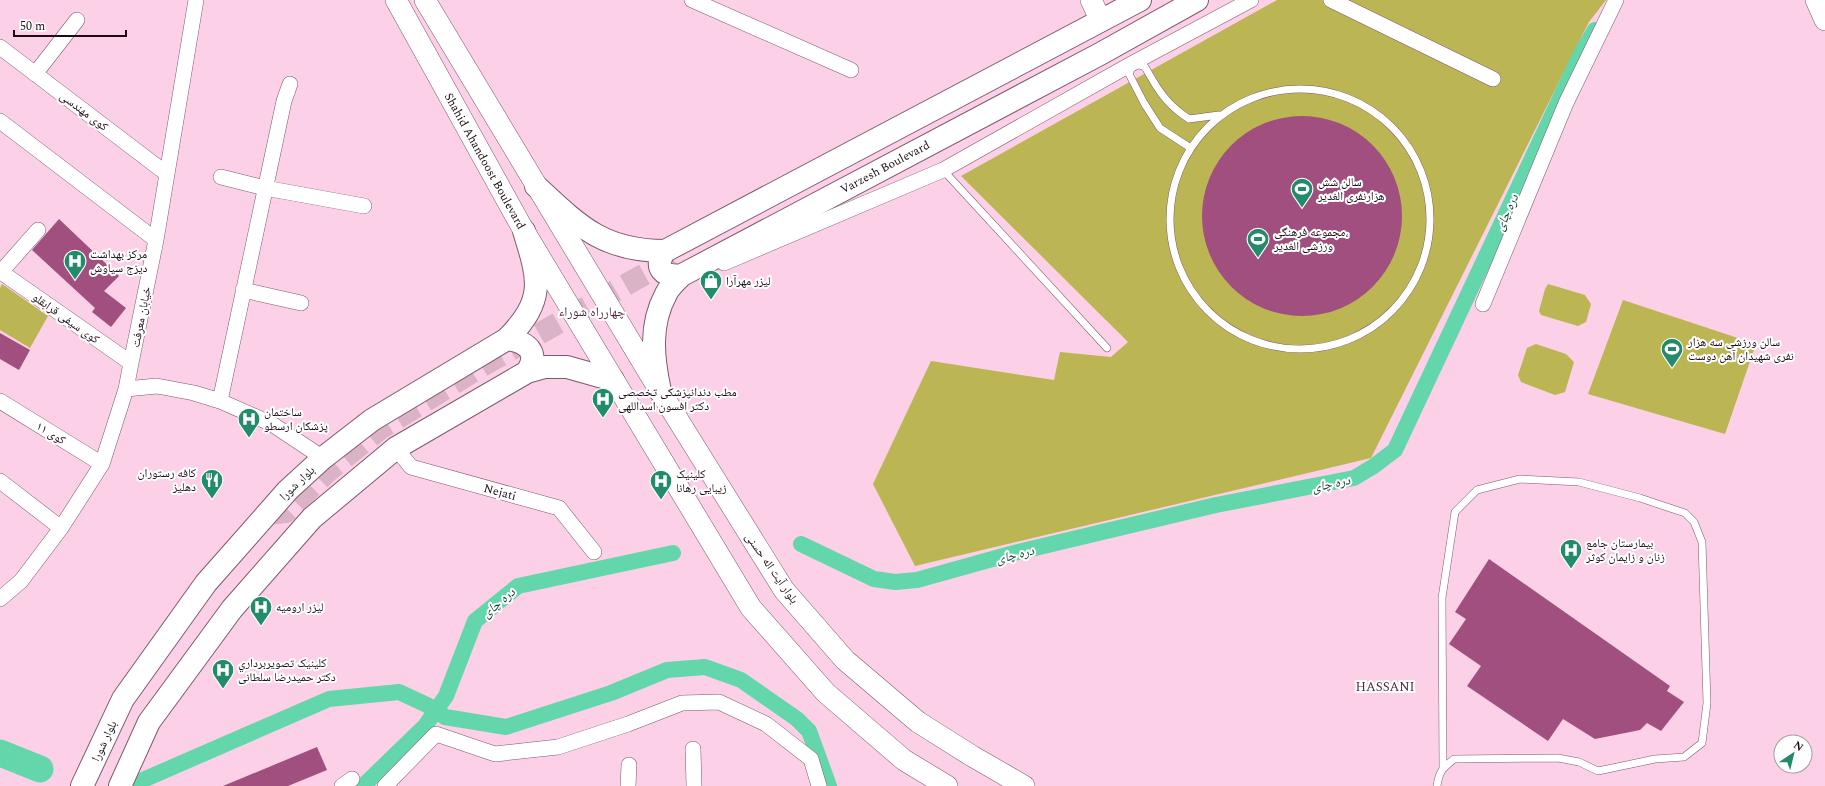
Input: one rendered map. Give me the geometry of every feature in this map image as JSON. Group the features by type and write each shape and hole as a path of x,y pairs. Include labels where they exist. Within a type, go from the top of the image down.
{"main road":[{"name":"Shahid Ahandoost Boulevard","path":"396,0 524,231 594,349"},
{"path":"425,0 589,275 560,292"},
{"path":"1092,0 1101,21"},
{"path":"536,186 581,227 601,239 620,246 644,251 665,250 1140,0"},
{"name":"Varzesh Boulevard","path":"660,391 654,360 654,338 658,315 666,293 682,275 1116,45 1197,0"},
{"path":"1816,0 1825,20"},
{"name":"بلوار شورا","path":"82,786 124,699 206,583 288,490 323,458 372,420 507,339 522,324 532,305 537,288 536,269 524,231"},
{"path":"665,250 660,257 659,263 661,270 666,275 682,275"},
{"name":"بلوار آیت اله حسنی","path":"589,275 784,590 845,660 918,722 1024,786"},
{"path":"623,331 594,349 751,608 826,693 904,760 947,786"},
{"path":"507,339 516,340 524,344 530,350 533,358 532,365 527,372"},
{"path":"120,786 149,722 232,609 312,518 396,448 527,372 545,367 568,367 613,380"},
{"path":"102,746 132,759"}],"street":[{"name":"خیابان معرفت","path":"0,599 21,581 61,528 102,464 126,389 156,240 196,0"},
{"path":"692,0 720,6 851,70"},
{"path":"712,258 725,263 943,170 1133,63 1251,0"},
{"path":"1331,0 1493,79"},
{"path":"1483,304 1566,103 1616,0"},
{"path":"35,74 76,20"},
{"path":"1116,45 1133,63"},
{"name":"کوی مهندسی","path":"0,47 167,174"},
{"path":"220,401 284,101 290,84"},
{"path":"0,121 156,240"},
{"path":"222,177 266,188 364,206"},
{"path":"0,273 38,230"},
{"name":"کوی سیفی قرابقلو","path":"0,273 131,363"},
{"path":"243,290 301,303"},
{"path":"126,389 157,386 220,401 272,424 323,458"},
{"name":"کوی ۱۱","path":"0,401 102,464"},
{"name":"Nejati","path":"396,448 411,468 559,508 594,552"},
{"path":"0,481 61,528"},
{"path":"386,786 436,734 495,754 502,754 558,747 628,724 682,703 719,702 766,724 811,759 820,786"},
{"path":"692,749 694,786"},
{"path":"628,786 629,765"}],"lane":[{"path":"1190,148 1160,128 1129,74 1133,63 1145,67 1161,95 1176,110 1189,119 1219,115 1257,95 1300,88 1343,95 1382,116 1411,149 1428,189 1431,232 1420,274 1395,311 1361,336 1320,349 1277,348 1236,334 1203,307 1179,271 1169,229 1172,187 1190,148 1219,115"},
{"path":"943,170 1107,348"},
{"path":"1437,786 1438,776 1454,759 1558,758 1579,762 1598,771 1655,759 1684,757 1702,743 1707,703 1702,542 1694,522 1685,513 1640,498 1579,482 1520,479 1477,490 1455,512 1442,598 1443,769"}],"shaded area":[{"name":"مجموعه فرهنگی، ورزشی الغدیر","path":"1277,0 1606,0 1589,22 1371,458 915,566 873,484 931,361 1054,380 1060,352 1111,357 1128,342 961,176"},
{"path":"2,284 48,316 30,348 0,330 0,288"},
{"path":"1548,284 1585,295 1591,304 1586,322 1578,326 1541,315 1539,311 1545,289"},
{"name":"سالن ورزشی سه هزار نفری شهیدان آهن دوست","path":"1623,300 1756,344 1725,434 1588,394"},
{"path":"1536,344 1566,354 1574,362 1565,392 1555,395 1521,382 1518,375 1527,348"}],"building":[{"name":"سالن شش هزارنفری الغدیر","path":"1292,116 1312,116 1331,120 1349,127 1366,138 1380,152 1395,178 1402,206 1402,226 1398,245 1391,263 1380,280 1366,294 1349,305 1331,312 1312,316 1292,316 1273,312 1255,305 1238,294 1224,280 1213,263 1206,245 1202,226 1202,206 1206,187 1213,169 1224,152 1238,138 1255,127 1273,120"},
{"path":"59,219 119,276 104,291 126,308 111,327 92,312 95,308 32,250"},
{"path":"0,333 30,350 19,370 0,359"},
{"path":"1489,559 1670,686 1667,691 1684,702 1661,731 1647,723 1640,730 1595,739 1563,719 1548,741 1467,686 1481,666 1449,644 1466,619 1455,612"},
{"path":"317,747 327,770 288,786 223,786"}],"waterway":[{"name":"دره چای","path":"801,544 874,579 895,582 917,580 1014,553 1216,505 1354,478 1374,466 1395,450 1581,54 1595,30"},
{"name":"دره چای","path":"363,786 425,726 446,696 475,621 518,586 673,553"},
{"path":"136,783 329,699 399,692 427,705 445,717 506,727 611,693 667,670 705,667 741,680 797,719 809,731 829,786"},
{"path":"0,753 40,769"}],"tunnel":[{"path":"267,514 286,512 326,473 380,429 484,365 675,257"}],"place":[{"name":"سالن شش هزارنفری الغدیر","path":"1302,208"},
{"name":"مجموعه فرهنگی، ورزشی الغدیر","path":"1258,258"},
{"name":"مرکز بهداشت دیزج سیاوش","path":"75,280"},
{"name":"لیزر مهرآرا","path":"711,300"},
{"name":"سالن ورزشی سه هزار نفری شهیدان آهن دوست","path":"1672,368"},
{"name":"مطب دندانپزشکی تخصصی دکتر افسون اسداللهی","path":"603,418"},
{"name":"ساختمان پزشکان ارسطو","path":"249,438"},
{"name":"کافه رستوران دهلیز","path":"212,500"},
{"name":"کلینیک زیبایی رهانا","path":"661,500"},
{"name":"بیمارستان جامع زنان و زایمان کوثر","path":"1571,570"},
{"name":"لیزر ارومیه","path":"261,626"},
{"name":"کلینیک تصويربرداري دکتر حمیدرضا سلطانی","path":"223,690"}],"district":[{"name":"چهارراه شوراء","path":"592,311"},
{"name":"HASSANI","path":"1385,686"}]}
